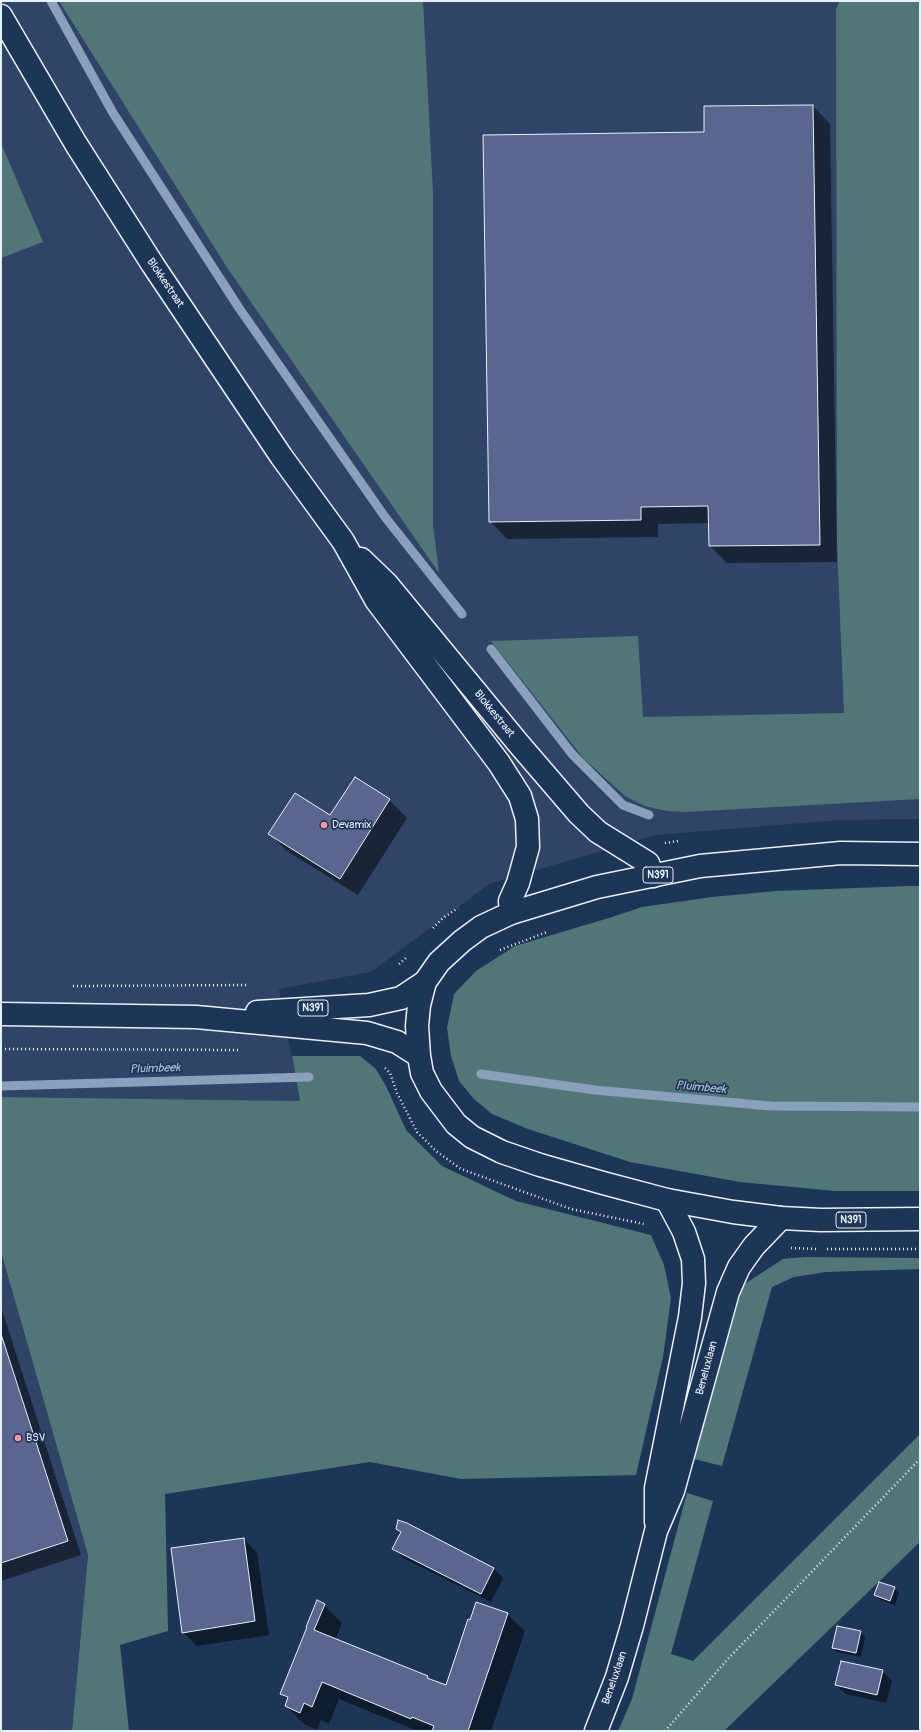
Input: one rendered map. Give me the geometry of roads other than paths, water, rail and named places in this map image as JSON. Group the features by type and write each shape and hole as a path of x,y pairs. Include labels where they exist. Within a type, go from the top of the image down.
{"street":[{"name":"Blokkestraat","path":"1,16 76,144 153,265 281,456 343,541 376,600 499,764 520,796 527,820 528,847 518,883 510,901 511,913"},
{"name":"Blokkestraat","path":"343,541 387,584 518,743 579,814 598,832 648,863 653,876"},
{"name":"N391","path":"920,854 841,853 700,866 597,887 511,913 481,927 462,941 439,962 425,982 419,1005 417,1026 422,1073 431,1091 456,1124 472,1137 502,1152 540,1165 666,1200 733,1212 781,1218 821,1220 920,1219"},
{"name":"N391","path":"196,1017 369,1005 401,998 425,982"},
{"name":"N391","path":"1,1014 196,1017 367,1033 398,1042 419,1056"},
{"name":"Beneluxlaan","path":"656,1531 656,1488 690,1317 694,1283 693,1259 684,1232 666,1200"},
{"name":"Beneluxlaan","path":"596,1731 617,1677 632,1626 656,1531 673,1491 728,1292 739,1267 754,1246 781,1218"}],"waterway":[{"path":"51,1 113,113 239,308 385,517 462,614"},
{"path":"491,649 572,754 623,805 649,815"},
{"name":"Pluimbeek","path":"481,1074 595,1090 770,1106 920,1107"},
{"name":"Pluimbeek","path":"1,1086 309,1077"}],"place":[{"name":"Devamix","path":"324,825"},
{"name":"BSV","path":"18,1438"}]}
